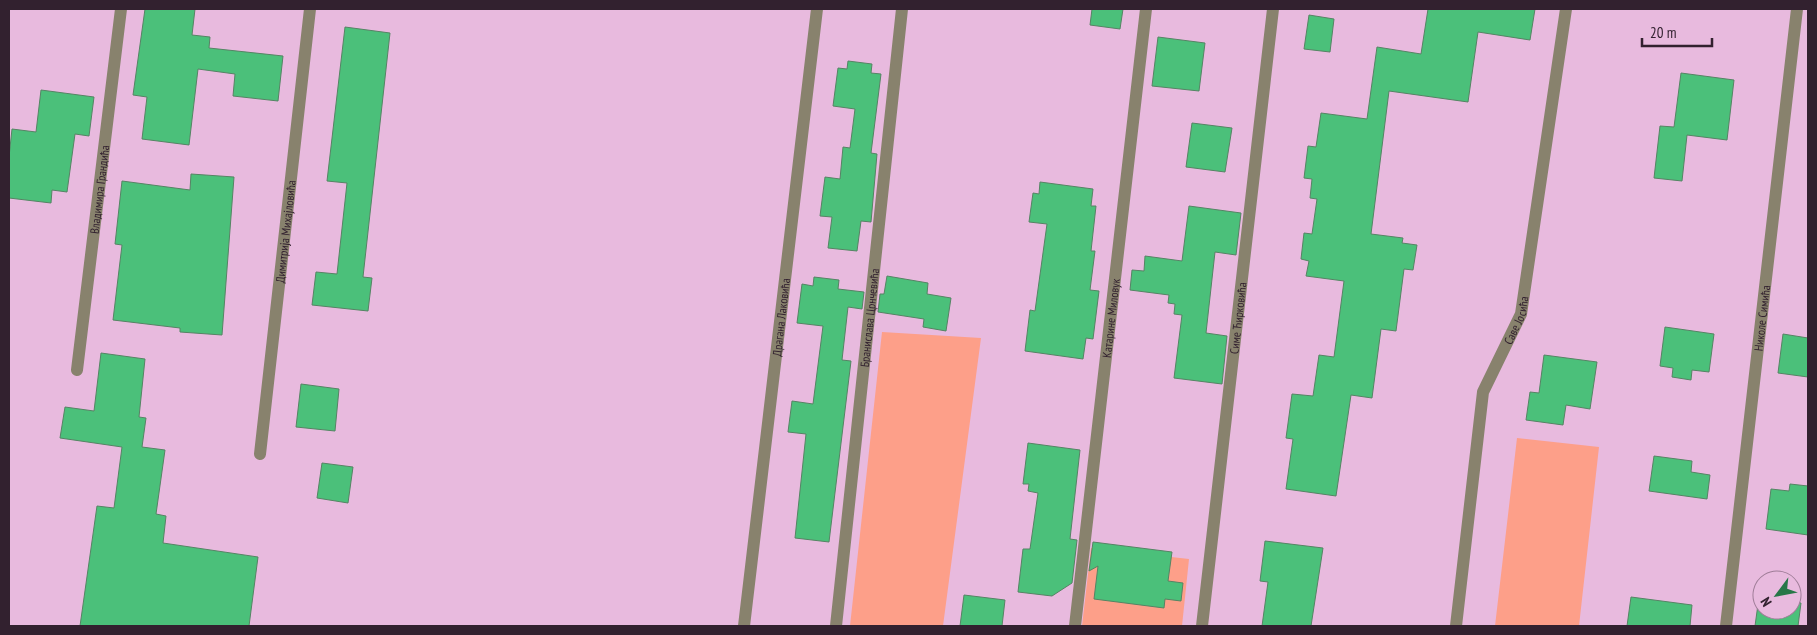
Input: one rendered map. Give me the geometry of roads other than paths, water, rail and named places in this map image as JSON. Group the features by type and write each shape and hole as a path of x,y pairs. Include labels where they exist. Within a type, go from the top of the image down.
{"street":[{"name":"Владимира Грандића","path":"77,370 121,9"},
{"name":"Димитрија Михајловића","path":"260,454 310,9"},
{"name":"Драгана Лаковића","path":"744,626 817,9"},
{"name":"Бранислава Црнчевића","path":"836,626 902,9"},
{"name":"Катарине Миловук","path":"1075,626 1146,9"},
{"name":"Симе Ћирковића","path":"1202,626 1273,9"},
{"name":"Саве Јосића","path":"1456,626 1484,392 1521,314 1566,9"},
{"name":"Николе Симића","path":"1726,626 1797,9"}]}
